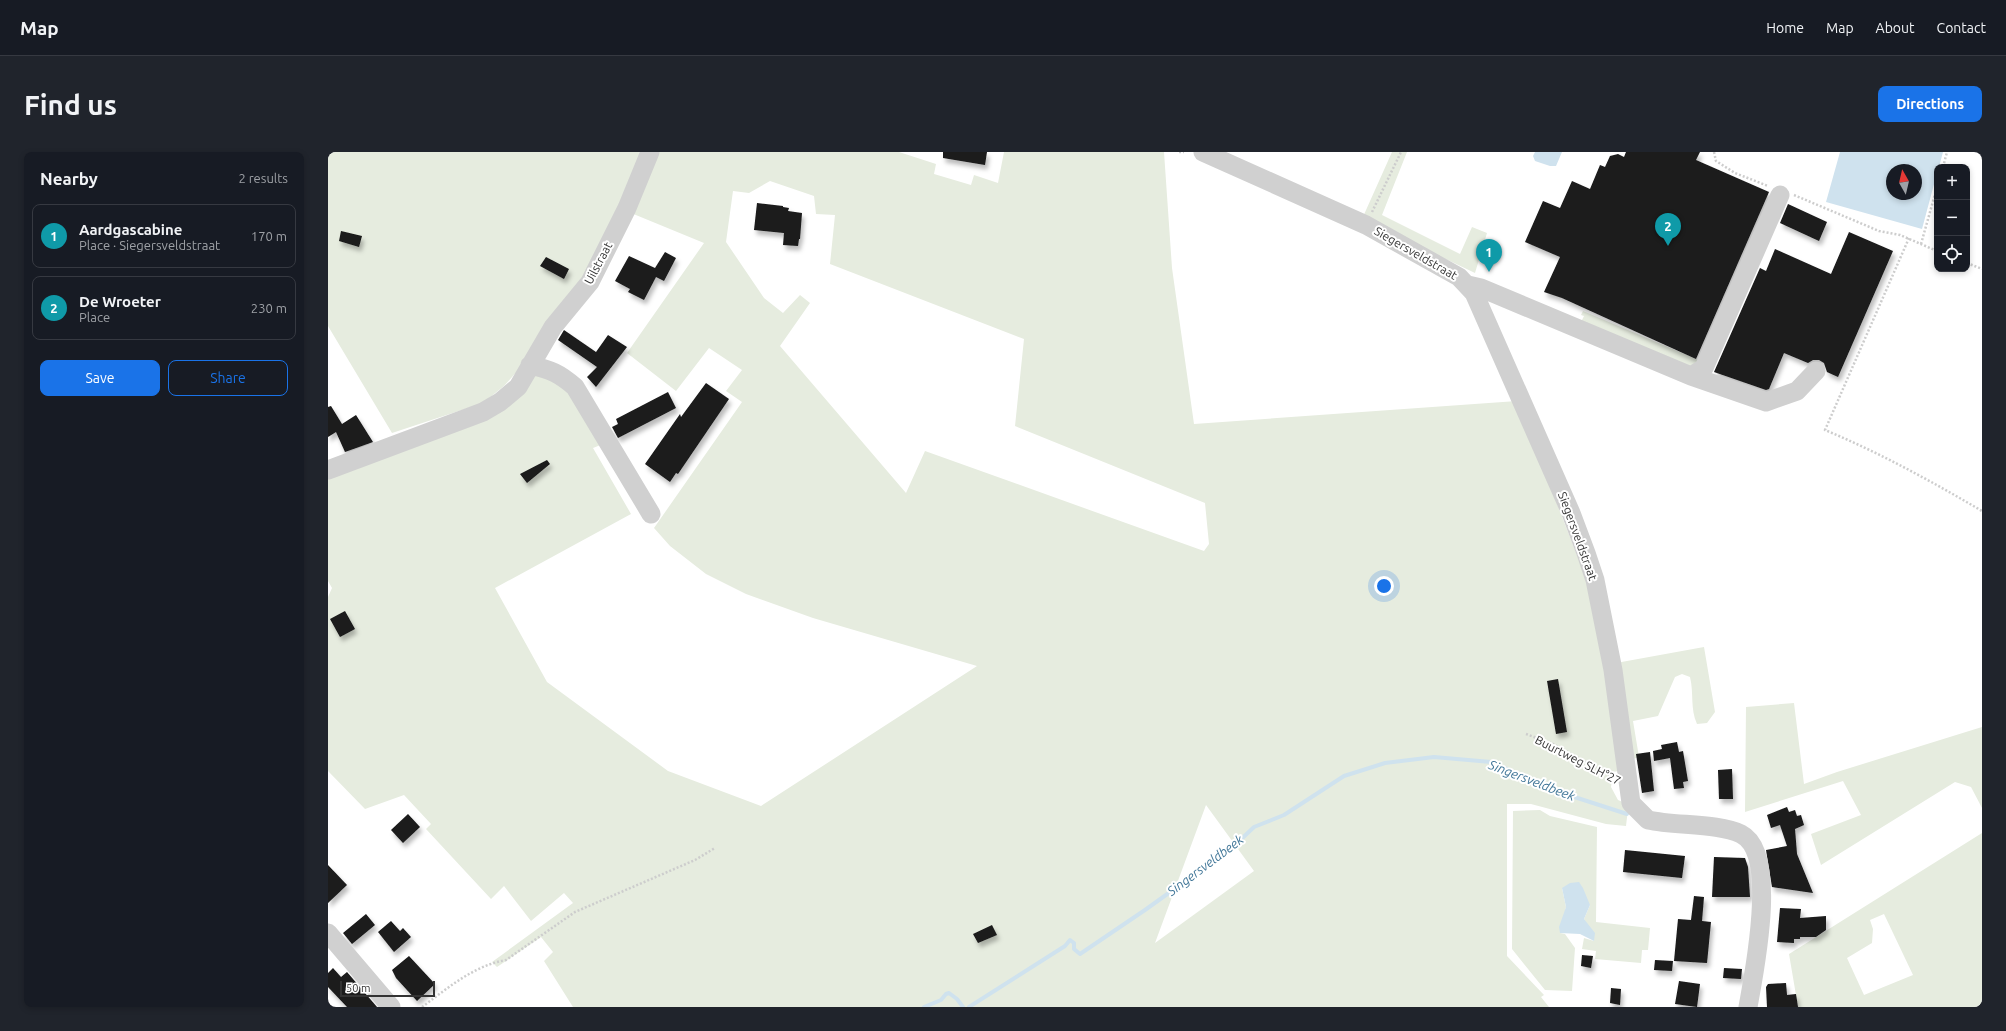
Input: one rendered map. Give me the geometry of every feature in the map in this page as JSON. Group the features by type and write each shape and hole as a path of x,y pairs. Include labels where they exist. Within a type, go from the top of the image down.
{"street":[{"name":"Uilstraat","path":"328,470 483,412 500,402 518,387 553,327 590,282 627,208 650,152"},
{"name":"Siegersveldstraat","path":"1203,152 1366,225 1434,262 1468,285 1478,300 1571,513 1595,580 1613,670 1631,803 1648,820 1729,830 1743,835 1752,843 1759,859 1762,908 1756,960 1748,1007"},
{"path":"1691,376 1704,368 1782,194"},
{"path":"1468,285 1481,288 1691,376 1766,402 1797,391 1816,371"},
{"path":"530,365 550,369 561,375 575,387 651,514"},
{"path":"328,933 391,1007"}],"path":[{"path":"1179,152 1184,152"},
{"path":"1366,225 1400,152"},
{"path":"1714,152 1716,161 1735,173 1782,194 1784,191 1879,231 1909,238 1934,249"},
{"path":"1944,164 1947,152"},
{"path":"1921,244 1934,198"},
{"path":"1909,238 1825,430 1860,444 1943,488 1982,511"},
{"path":"1970,264 1982,269"},
{"name":"Buurtweg SLH°27","path":"1526,734 1553,744 1630,787"},
{"path":"422,1007 469,973 495,962 506,960 575,912 695,860 715,848"}],"shaded area":[{"path":"328,152 644,153 585,275 522,366 504,386 483,403 392,433 328,326"},
{"path":"656,152 899,152 936,164 934,174 971,185 974,175 998,183 1004,152 1164,152 1172,268 1194,424 1517,401 1594,599 1619,771 1613,772 1611,787 1618,800 1625,803 1628,809 1626,826 1606,824 1531,804 1507,804 1507,956 1544,995 1541,997 1549,1007 573,1007 544,961 553,952 541,937 497,967 492,962 573,903 564,893 531,921 504,886 491,899 426,829 431,824 404,795 365,809 328,771 328,597 332,588 328,581 328,477 482,419 534,373 561,380 603,444 593,448 631,514 495,588 547,682 668,771 761,806 977,666 813,618 746,594 706,574 670,546 654,528 742,402 726,391 742,370 709,348 676,391 627,353 704,243 631,213","holes":["770,181 814,196 816,214 835,215 830,264 1024,339 1015,426 1205,503 1209,544 1204,551 925,451 906,493 780,346 810,303 800,295 783,313 764,298 726,242 733,191 749,193","1206,805 1254,871 1155,943"]},
{"path":"1392,152 1407,152 1382,215 1460,254 1472,227 1487,233 1475,273 1362,219"},
{"path":"1583,311 1701,361 1692,370 1578,328 1584,316 1581,315"},
{"path":"1704,647 1715,712 1707,723 1697,724 1693,707 1690,677 1682,674 1675,677 1658,716 1633,721 1639,757 1630,760 1616,663"},
{"path":"1794,703 1804,784 1837,772 1982,727 1982,808 1971,787 1955,782 1821,865 1811,834 1861,815 1843,781 1745,812 1746,707"},
{"path":"1540,810 1550,816 1597,827 1596,922 1650,928 1648,950 1642,950 1641,963 1595,959 1596,951 1582,949 1584,938 1594,941 1584,919 1590,905 1562,888 1566,907 1560,933 1565,934 1575,948 1572,991 1545,990 1512,949 1513,811"},
{"path":"1982,833 1982,1007 1798,1007 1789,954","holes":["1884,914 1913,975 1864,995 1847,958 1872,943 1873,929 1870,920"]}],"water":[{"path":"1535,152 1562,152 1556,166 1550,166 1535,161 1533,156"},
{"path":"1840,152 1943,152 1940,164 1934,164 1934,184 1922,229 1826,202"},
{"path":"1579,882 1590,905 1584,919 1595,933 1594,941 1580,934 1560,933 1559,927 1566,907 1562,888 1570,883"}],"building":[{"path":"943,152 987,152 985,165 943,158"},
{"path":"1626,152 1700,152 1696,160 1769,192 1696,359 1562,298 1544,292 1560,257 1525,242 1543,201 1560,208 1572,181 1590,189 1600,165 1605,167 1610,156 1618,154 1624,157"},
{"path":"757,203 783,206 789,208 788,211 802,213 798,246 783,245 784,233 754,230"},
{"path":"1788,204 1827,222 1819,241 1780,223"},
{"path":"341,231 362,236 359,247 339,241"},
{"path":"1849,232 1893,251 1838,377 1827,372 1824,363 1819,360 1813,360 1808,363 1784,353 1769,389 1766,390 1714,372 1760,268 1766,271 1775,249 1831,274"},
{"path":"665,252 676,258 664,281 656,277 644,300 628,292 630,289 615,281 629,256 655,268"},
{"path":"546,257 569,269 564,279 540,266"},
{"path":"564,330 596,352 608,335 627,347 596,387 587,377 597,367 558,340"},
{"path":"706,383 729,399 678,474 676,473 670,482 645,464 680,414 681,417"},
{"path":"668,392 676,408 618,438 612,427 618,424 616,419"},
{"path":"331,406 342,424 356,415 373,442 345,452 336,432 328,437 328,407"},
{"path":"547,460 550,464 527,483 520,474"},
{"path":"345,611 355,629 340,637 330,619"},
{"path":"1558,679 1567,732 1556,734 1547,681"},
{"path":"1677,742 1679,752 1683,751 1688,781 1683,782 1684,788 1674,789 1670,758 1654,761 1653,751 1662,749 1661,745"},
{"path":"1650,752 1654,791 1642,793 1636,754"},
{"path":"1732,769 1733,799 1719,799 1718,770"},
{"path":"1787,807 1789,812 1795,810 1797,816 1801,815 1804,825 1795,829 1797,854 1813,893 1772,887 1766,850 1787,846 1780,825 1771,828 1767,815"},
{"path":"408,814 420,827 403,843 391,830"},
{"path":"1625,850 1685,856 1682,878 1623,872"},
{"path":"1714,857 1745,858 1748,867 1750,897 1712,897"},
{"path":"328,865 347,885 328,903"},
{"path":"1694,896 1704,897 1702,921 1711,922 1707,963 1674,961 1678,919 1691,920"},
{"path":"1780,908 1801,909 1800,918 1826,916 1826,930 1816,937 1800,937 1800,939 1794,939 1794,943 1777,942"},
{"path":"366,914 375,925 352,944 343,933"},
{"path":"391,921 400,931 403,928 411,937 394,952 378,932"},
{"path":"992,925 997,935 978,943 973,934"},
{"path":"1582,955 1593,956 1591,968 1581,966"},
{"path":"409,956 435,984 417,1001 396,978 392,970"},
{"path":"1655,960 1673,961 1672,971 1654,970"},
{"path":"333,968 341,977 347,972 377,1007 347,1007 328,987 328,973"},
{"path":"1724,968 1742,969 1741,979 1723,978"},
{"path":"1679,981 1700,984 1697,1007 1675,1004"},
{"path":"1786,983 1787,995 1796,994 1798,1007 1767,1007 1766,987 1768,984"},
{"path":"1611,988 1621,989 1620,1005 1610,1003"}],"waterway":[{"name":"Singersveldbeek","path":"969,1007 1065,946 1070,940 1074,943 1074,949 1080,954 1233,847 1254,827 1284,815 1344,776 1385,763 1434,757 1491,762 1559,792 1627,814"},
{"name":"Singersveldbeek","path":"924,1007 941,1000 946,994 949,993 957,999 963,1007"}],"place":[{"name":"De Wroeter","path":"1668,246"},
{"name":"Aardgascabine","path":"1489,272"}]}
